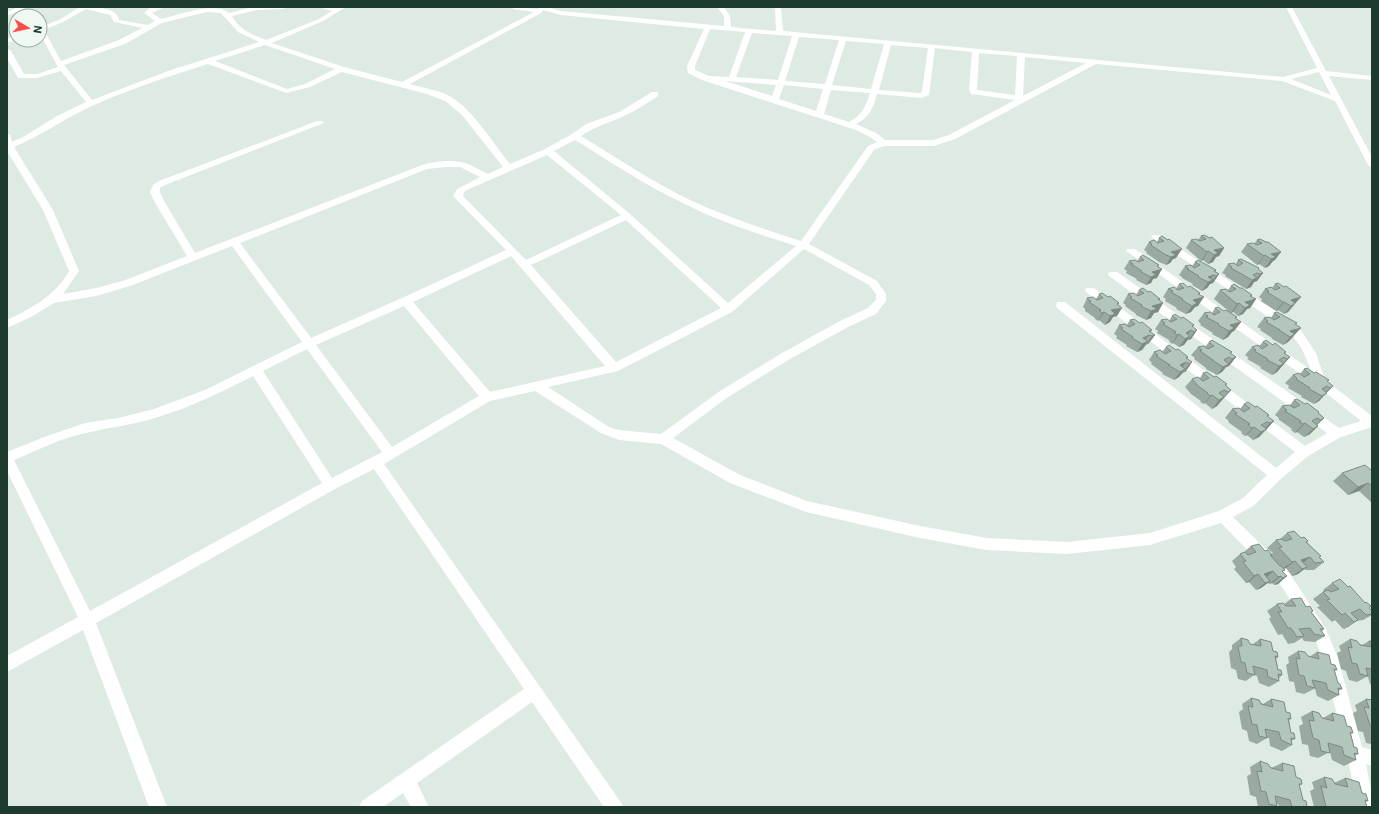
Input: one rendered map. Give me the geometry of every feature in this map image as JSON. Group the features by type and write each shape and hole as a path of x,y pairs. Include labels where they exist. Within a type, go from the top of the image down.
{"street":[{"path":"48,26 61,21 84,7 112,13 115,15 116,21 120,23 147,27"},
{"path":"160,21 147,13 154,8 162,7"},
{"path":"228,15 257,8 283,7"},
{"path":"321,7 341,9"},
{"path":"514,7 780,34 888,42 1283,79 1324,73 1372,78"},
{"path":"720,7 727,16 728,29"},
{"path":"778,7 780,34"},
{"path":"1289,7 1372,165"},
{"path":"7,324 29,314 52,300 68,284 74,271 48,210 8,146 26,139 60,118 90,103 171,73 208,62 297,30 341,9"},
{"path":"403,84 539,9"},
{"path":"7,51 21,76 33,76 122,42 160,21 207,10 223,11 228,15 240,31 264,42 341,69 403,84 448,99 465,113 508,168"},
{"path":"708,27 691,66 691,71 704,78 874,134 883,143"},
{"path":"732,78 749,31"},
{"path":"774,101 796,35"},
{"path":"819,116 843,39"},
{"path":"48,42 61,66 90,103"},
{"path":"848,125 857,121 865,114 870,106 888,42"},
{"path":"704,78 732,78 781,82 922,96 926,93 932,46"},
{"path":"976,50 974,92 1019,99"},
{"path":"1019,99 1021,55"},
{"path":"208,62 286,91 294,91 302,88 341,69"},
{"path":"7,664 330,485 376,462 487,397 614,368 728,309 803,245 872,148 883,143 934,143 952,137 1019,99 1093,62"},
{"path":"1324,73 1372,83"},
{"path":"1283,79 1338,100"},
{"path":"614,368 525,264 458,196 460,191 466,187 488,176 548,151 575,136 589,126 622,114 638,106 656,94"},
{"path":"193,258 159,201 156,187 320,123"},
{"path":"575,136 652,184 689,203 743,226 803,245 873,283 881,294 881,301 872,311 844,324 792,353 724,394 662,440"},
{"path":"548,151 627,216 728,309"},
{"path":"52,300 96,292 126,284 425,167 446,163 466,166 481,175 488,176"},
{"path":"525,264 627,216"},
{"path":"1156,237 1293,328 1305,344 1314,360 1320,382"},
{"path":"234,242 310,343 390,454"},
{"path":"158,807 87,620 7,458 48,440 85,428 118,423 156,413 209,393 310,343 406,301 513,251"},
{"path":"1130,251 1320,382 1372,422"},
{"path":"1113,274 1337,433"},
{"path":"1090,290 1304,452"},
{"path":"406,301 487,397"},
{"path":"1061,306 1276,475"},
{"path":"255,369 330,485"},
{"path":"535,385 605,430 619,435 662,440 735,479 806,506 920,532 987,544 1067,548 1150,539 1223,516 1248,502 1276,475 1304,452 1337,433 1372,422"},
{"path":"376,462 614,807"},
{"path":"1223,516 1283,576 1321,634 1330,658 1355,753 1366,807"},
{"path":"368,807 535,691"},
{"path":"1355,753 1372,758"},
{"path":"406,781 420,807"}],"building":[{"path":"1204,235 1210,238 1212,237 1224,248 1214,250 1218,253 1214,255 1208,251 1207,252 1191,240 1196,239 1200,241 1206,239 1201,236"},
{"path":"1162,236 1168,240 1169,239 1182,249 1171,252 1176,255 1171,257 1164,254 1149,242 1154,240 1158,243 1164,241 1159,238"},
{"path":"1260,239 1268,242 1281,252 1271,254 1276,257 1271,259 1247,244 1253,243 1257,245 1262,243 1257,240"},
{"path":"1143,255 1159,265 1157,266 1162,269 1152,272 1156,275 1151,277 1141,272 1142,271 1129,261 1135,260 1138,262 1144,260 1140,257"},
{"path":"1241,259 1259,268 1258,269 1263,273 1253,275 1257,278 1252,280 1231,268 1232,267 1228,264 1234,263 1238,266 1243,263 1238,260"},
{"path":"1198,260 1216,270 1214,271 1219,274 1208,277 1213,280 1208,282 1198,277 1199,276 1187,269 1189,269 1185,266 1191,265 1194,268 1200,265 1195,262"},
{"path":"1183,283 1188,287 1190,286 1200,293 1198,294 1204,297 1193,300 1197,303 1192,306 1171,292 1173,291 1168,289 1174,287 1178,290 1184,288 1179,284"},
{"path":"1278,283 1284,287 1286,286 1301,297 1291,300 1295,303 1291,306 1267,292 1269,291 1265,289 1271,287 1275,290 1280,288 1275,284"},
{"path":"1234,284 1242,288 1252,295 1250,296 1256,299 1245,302 1250,305 1245,308 1239,303 1237,304 1220,290 1226,289 1230,292 1236,289 1231,286"},
{"path":"1143,288 1148,292 1150,291 1163,303 1152,306 1157,309 1151,311 1130,298 1132,297 1128,294 1134,293 1138,296 1144,293 1139,290"},
{"path":"1102,293 1108,297 1110,296 1119,303 1117,304 1122,308 1111,310 1115,314 1110,316 1104,312 1102,313 1099,310 1101,310 1089,302 1091,301 1087,298 1093,297 1097,300 1103,298 1099,294"},
{"path":"1218,307 1237,317 1235,318 1241,322 1230,325 1234,328 1229,331 1206,317 1208,316 1204,313 1210,312 1214,315 1220,312 1215,308"},
{"path":"1277,312 1297,323 1295,324 1301,328 1290,331 1295,334 1290,337 1266,322 1268,321 1264,318 1270,317 1274,320 1280,317 1274,313"},
{"path":"1175,314 1181,318 1183,317 1194,325 1192,326 1197,330 1194,332 1191,330 1186,333 1190,336 1185,339 1179,334 1177,335 1174,333 1176,332 1163,324 1165,323 1161,320 1167,319 1171,322 1177,319 1172,316"},
{"path":"1134,319 1140,323 1142,322 1152,330 1149,331 1155,335 1149,335 1143,338 1148,341 1142,344 1121,329 1123,328 1119,325 1125,324 1129,327 1135,324 1130,320"},
{"path":"1212,340 1232,352 1230,353 1236,357 1232,359 1229,357 1224,360 1229,364 1223,367 1200,351 1202,350 1198,347 1204,346 1208,349 1214,346 1209,342"},
{"path":"1266,340 1273,345 1275,343 1290,357 1287,359 1284,357 1279,360 1284,364 1279,366 1254,351 1256,350 1252,347 1258,345 1262,349 1268,345 1263,342"},
{"path":"1169,345 1176,350 1178,349 1192,362 1189,364 1186,362 1180,365 1185,369 1180,372 1156,356 1158,355 1154,352 1160,350 1165,354 1171,351 1166,347"},
{"path":"1307,368 1329,380 1327,381 1333,386 1330,388 1327,386 1322,389 1327,393 1322,396 1309,389 1310,388 1296,379 1297,378 1293,375 1299,373 1304,377 1310,374 1304,369"},
{"path":"1207,372 1214,377 1216,376 1227,384 1225,385 1231,390 1228,392 1224,390 1219,393 1224,397 1219,400 1212,395 1210,396 1192,379 1198,377 1203,381 1209,378 1203,373"},
{"path":"1297,399 1305,404 1307,403 1324,418 1321,420 1317,418 1312,421 1318,426 1313,429 1305,423 1303,424 1299,422 1301,421 1285,411 1287,410 1282,406 1289,405 1294,408 1300,405 1294,400"},
{"path":"1248,402 1255,407 1257,406 1274,421 1261,425 1267,429 1261,432 1254,427 1252,428 1248,425 1250,424 1235,414 1237,413 1232,409 1239,408 1244,412 1250,408 1244,404"},
{"path":"1365,465 1372,471 1372,486 1368,483 1358,487 1342,473"},
{"path":"1294,531 1301,538 1304,537 1308,541 1306,542 1321,556 1319,557 1324,562 1315,563 1310,557 1301,560 1307,567 1302,569 1295,561 1292,562 1279,548 1282,547 1276,540 1281,539 1285,541 1292,539 1287,533"},
{"path":"1259,544 1265,551 1268,550 1272,555 1270,555 1285,570 1282,571 1287,576 1283,578 1281,576 1278,577 1273,571 1264,574 1270,581 1265,583 1258,574 1254,576 1243,562 1246,561 1240,554 1245,552 1248,555 1256,552 1251,546"},
{"path":"1340,579 1348,587 1350,586 1365,603 1366,602 1371,606 1369,608 1372,611 1372,614 1366,615 1360,609 1351,613 1358,620 1354,622 1345,613 1342,615 1327,600 1330,599 1323,592 1328,590 1331,592 1339,589 1332,583"},
{"path":"1301,598 1306,607 1310,606 1313,611 1311,612 1324,629 1320,629 1325,636 1314,634 1310,628 1299,629 1304,636 1297,637 1291,628 1288,628 1278,612 1282,612 1277,604 1283,603 1286,606 1296,606 1291,599"},
{"path":"1241,638 1248,640 1250,644 1261,646 1260,639 1271,642 1273,651 1277,652 1278,657 1275,656 1278,670 1281,670 1282,675 1278,674 1279,681 1268,677 1267,670 1253,666 1255,675 1247,673 1245,663 1241,662 1238,646 1242,646"},
{"path":"1350,639 1357,641 1360,645 1372,647 1372,669 1366,668 1368,676 1360,674 1357,664 1352,663 1348,647 1352,648"},
{"path":"1298,651 1305,652 1308,656 1319,659 1317,652 1329,655 1331,664 1335,665 1337,670 1334,669 1338,683 1342,689 1338,688 1339,695 1328,690 1326,683 1312,680 1315,688 1307,686 1304,676 1299,675 1296,658 1300,659"},
{"path":"1251,698 1259,700 1261,704 1273,707 1271,699 1284,702 1286,712 1290,713 1291,719 1288,718 1291,733 1294,733 1295,739 1291,738 1292,745 1281,740 1279,732 1265,729 1267,738 1259,736 1257,725 1252,724 1248,706 1253,707"},
{"path":"1366,699 1372,700 1372,726 1370,725 1364,707 1369,708"},
{"path":"1312,711 1319,713 1322,718 1334,721 1332,713 1344,716 1347,726 1351,727 1353,733 1350,732 1354,747 1357,748 1358,754 1354,753 1356,760 1344,755 1342,747 1328,743 1330,753 1321,751 1319,740 1313,738 1309,720 1314,721"},
{"path":"1260,761 1268,764 1271,768 1283,771 1282,763 1294,766 1296,777 1301,779 1302,784 1299,784 1303,800 1306,801 1307,807 1292,807 1290,800 1275,796 1277,806 1269,804 1266,792 1261,791 1257,771 1262,772"},
{"path":"1324,777 1332,779 1335,784 1348,787 1345,778 1359,782 1362,793 1366,794 1368,801 1365,800 1367,807 1326,807 1321,786 1327,788"}]}
